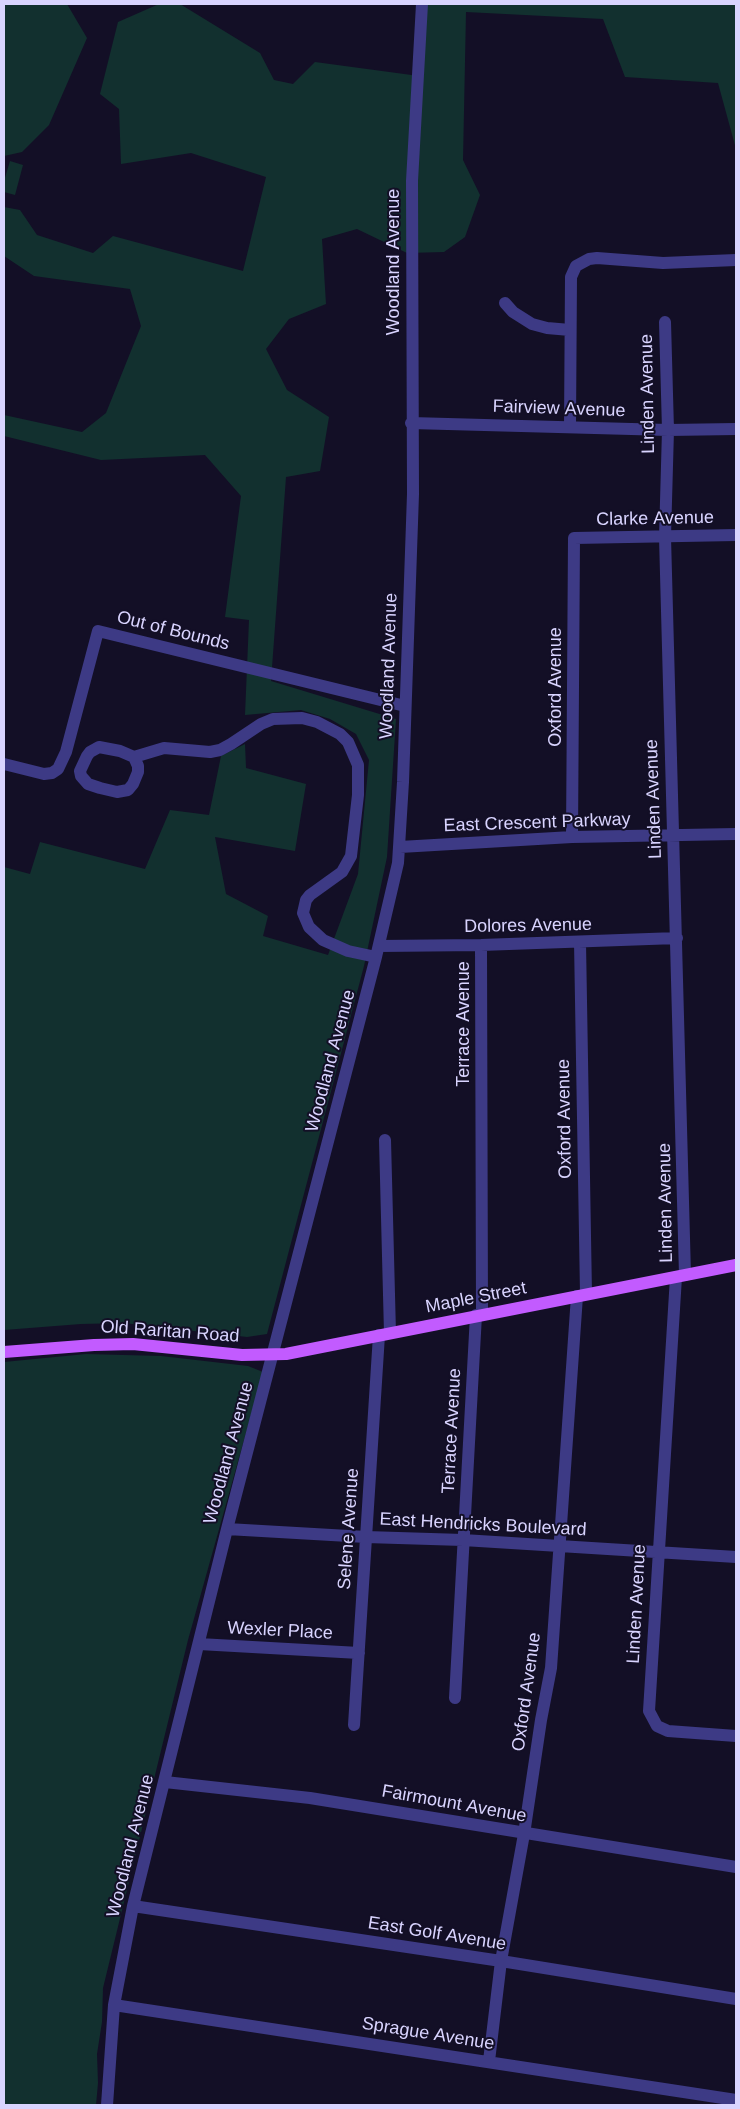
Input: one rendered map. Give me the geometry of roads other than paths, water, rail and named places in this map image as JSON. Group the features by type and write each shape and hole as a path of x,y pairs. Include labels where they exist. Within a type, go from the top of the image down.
{"main road":[{"name":"Maple Street","path":"274,1354 306,1351 736,1264"},
{"name":"Old Raritan Road","path":"4,1352 94,1344 133,1344 217,1353 274,1354"}],"street":[{"name":"Woodland Avenue","path":"107,2105 114,2005 133,1906 227,1530 378,952 394,886 400,847 413,494 411,423 412,181 422,4"},
{"path":"570,426 571,277 576,266 583,261 597,258 663,263 736,260"},
{"path":"506,303 513,312 532,324 547,328 570,330"},
{"name":"Linden Avenue","path":"664,322 668,430 665,537 672,836 677,938 681,1276 657,1552 649,1711 654,1723 668,1731 736,1736"},
{"name":"Fairview Avenue","path":"411,423 668,430 736,429"},
{"name":"Clarke Avenue","path":"574,538 736,535"},
{"name":"Oxford Avenue","path":"572,837 574,538"},
{"name":"Out of Bounds","path":"4,764 44,774 52,773 58,768 66,752 98,631 406,706"},
{"name":"Dolores Avenue","path":"134,757 164,748 210,752 220,750 261,724 273,719 302,718 317,722 340,734 354,752 359,772 350,856 342,872 310,895 306,900 304,913 309,927 323,940 348,951 378,952 481,945 677,938"},
{"path":"99,747 134,757 138,766 138,772 128,790 117,792 100,788 88,784 81,776 84,760 94,749 99,747"},
{"name":"East Crescent Parkway","path":"400,847 572,837 736,834"},
{"name":"Oxford Avenue","path":"488,2061 501,1961 524,1834 540,1720 551,1668 558,1545 581,1295 580,942"},
{"name":"Terrace Avenue","path":"455,1698 463,1540 479,1315 481,945"},
{"name":"Selene Avenue","path":"354,1725 366,1537 385,1334 385,1140"},
{"name":"East Hendricks Boulevard","path":"227,1530 558,1545 736,1557"},
{"name":"Wexler Place","path":"199,1644 359,1653"},
{"name":"Fairmount Avenue","path":"165,1782 310,1798 736,1867"},
{"name":"East Golf Avenue","path":"133,1906 736,1998"},
{"name":"Sprague Avenue","path":"114,2005 488,2061 720,2101 736,2100"}]}
